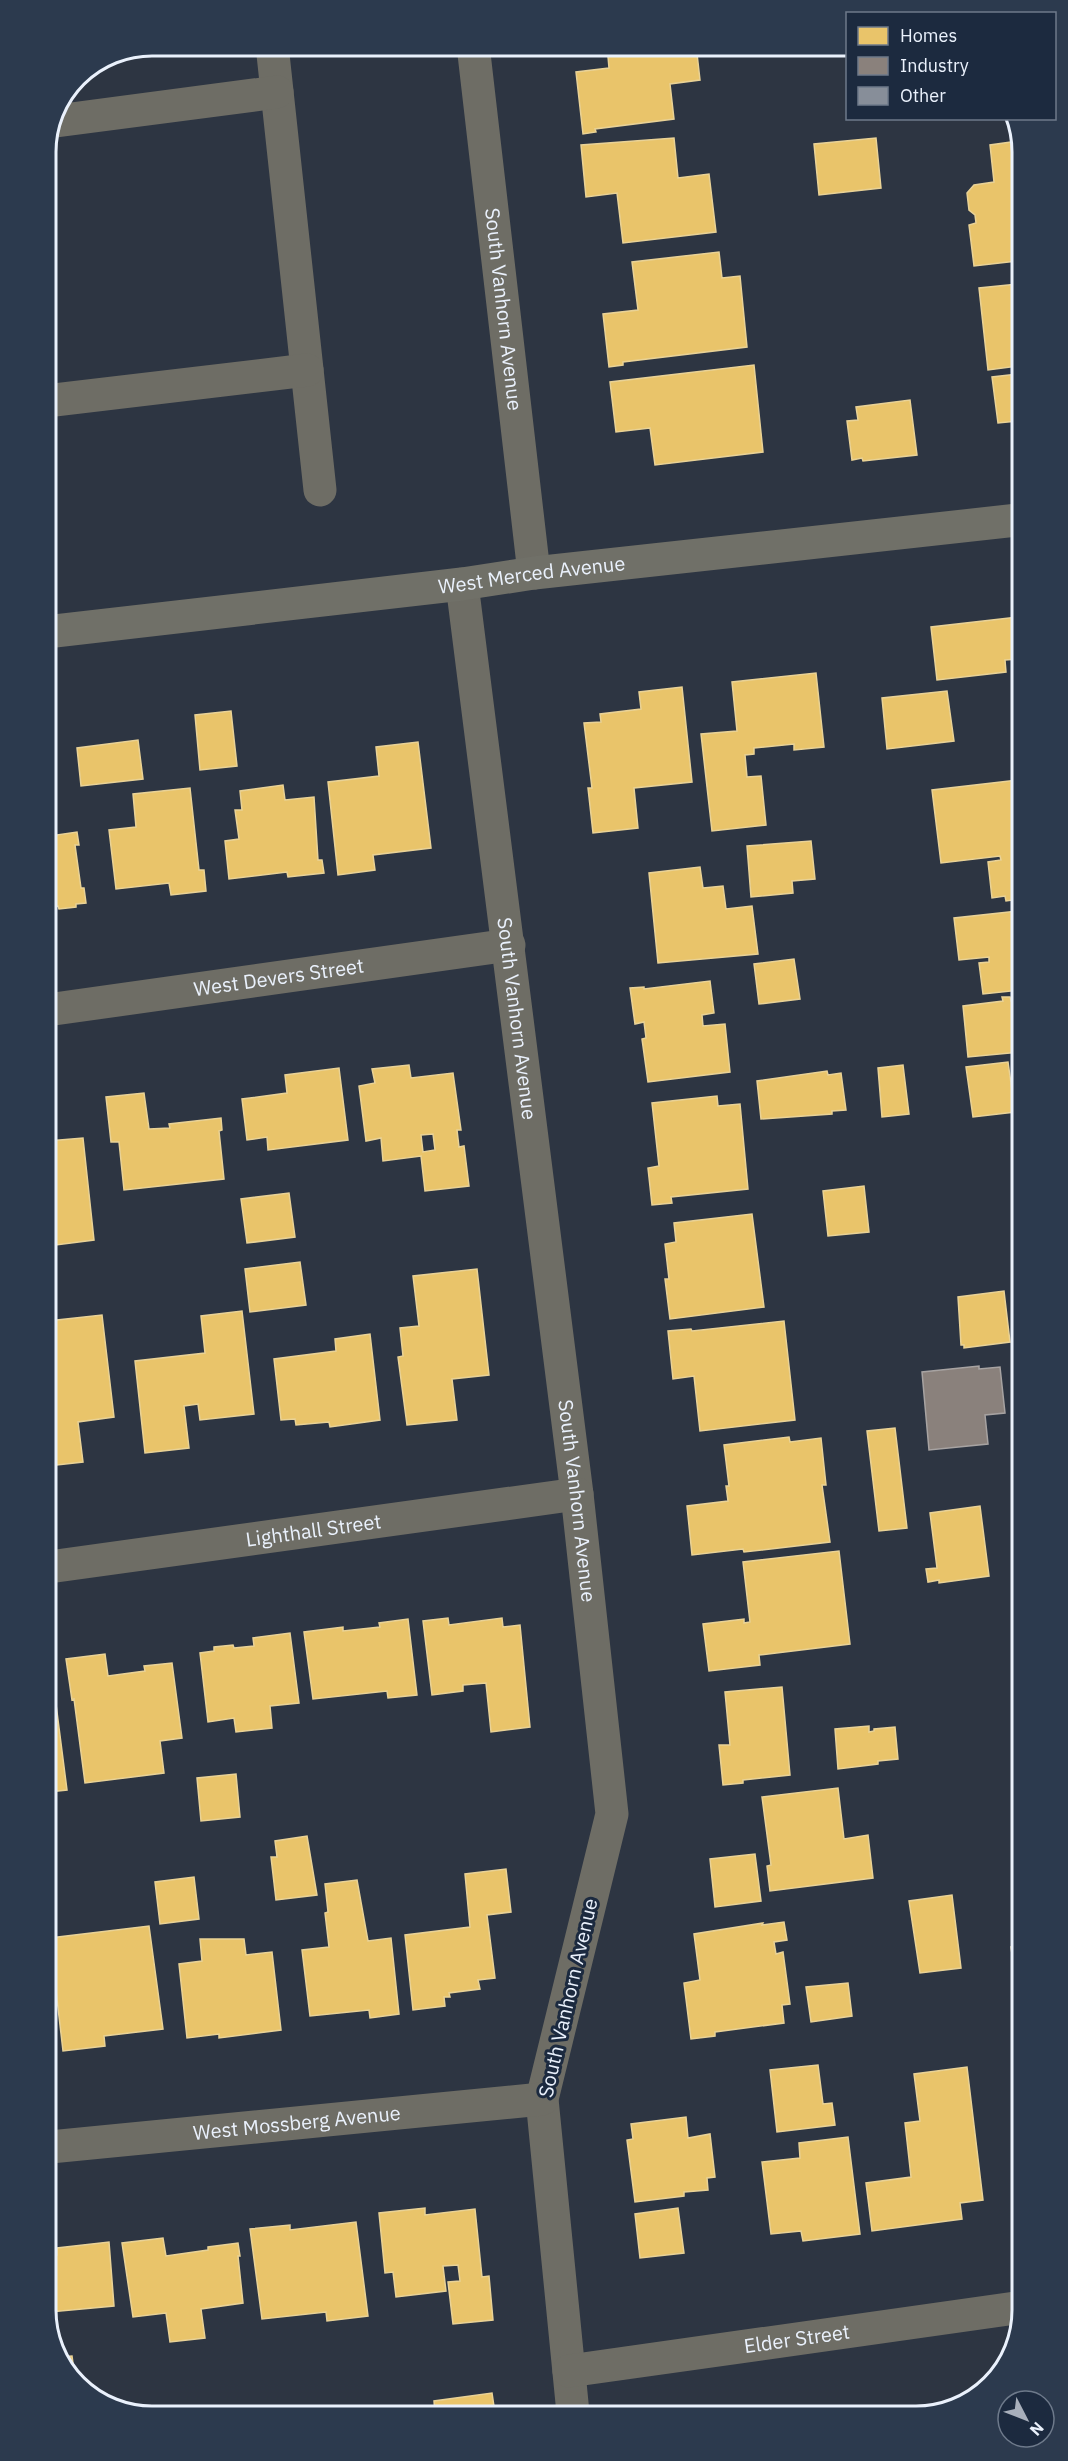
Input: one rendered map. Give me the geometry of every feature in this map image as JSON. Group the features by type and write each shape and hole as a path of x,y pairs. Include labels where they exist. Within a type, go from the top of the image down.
{"street":[{"path":"273,56 320,490"},
{"name":"South Vanhorn Avenue","path":"474,56 534,573"},
{"path":"61,120 277,92"},
{"path":"56,400 307,370"},
{"name":"West Merced Avenue","path":"56,631 462,584 534,573 1012,521"},
{"name":"South Vanhorn Avenue","path":"462,584 577,1494 612,1814 542,2099 572,2406"},
{"name":"West Devers Street","path":"56,1009 509,945"},
{"name":"Lighthall Street","path":"56,1566 577,1494"},
{"name":"West Mossberg Avenue","path":"56,2146 542,2099"},
{"name":"Elder Street","path":"569,2371 1012,2309"}],"building: Homes":[{"path":"608,56 697,56 700,80 670,84 674,119 595,129 596,132 583,134 576,72 609,68"},
{"path":"674,138 678,178 709,174 716,232 623,243 617,193 586,197 581,145"},
{"path":"876,138 881,188 819,195 814,144"},
{"path":"1012,142 1012,262 974,266 969,225 976,223 975,215 969,210 967,193 974,185 994,182 990,145"},
{"path":"719,252 722,278 740,276 747,347 623,362 623,365 609,367 603,314 638,310 632,262"},
{"path":"1012,285 1012,367 988,370 979,288"},
{"path":"754,365 763,452 655,465 650,428 616,432 610,382"},
{"path":"1012,375 1012,422 998,423 992,377"},
{"path":"910,400 917,455 863,461 862,458 852,460 847,421 858,420 856,407"},
{"path":"1012,618 1012,660 1005,660 1006,672 937,680 931,627"},
{"path":"816,673 824,747 794,750 794,744 754,748 754,754 745,755 747,777 761,776 766,825 712,831 701,734 737,731 732,682"},
{"path":"682,687 692,782 634,788 638,828 593,833 588,788 592,788 584,723 601,722 600,714 641,709 639,692"},
{"path":"947,691 954,741 887,749 882,698"},
{"path":"231,711 237,766 200,770 195,715"},
{"path":"138,740 143,779 81,786 77,748"},
{"path":"418,742 431,848 373,855 375,870 338,875 328,782 379,776 376,747"},
{"path":"1012,781 1012,900 1006,901 1005,896 992,898 988,862 1001,860 1000,856 941,863 932,790"},
{"path":"283,785 285,800 314,797 318,860 322,860 324,873 288,877 287,872 229,879 225,841 239,839 235,810 242,810 240,791"},
{"path":"190,788 199,870 204,870 206,891 171,895 169,883 116,889 109,830 136,827 133,794"},
{"path":"77,832 79,845 75,845 81,888 84,888 86,903 59,909 56,906 56,835"},
{"path":"811,841 815,879 792,881 793,893 751,897 747,846"},
{"path":"700,867 703,888 723,886 726,909 752,906 758,954 658,963 649,873"},
{"path":"1012,912 1012,991 983,994 979,963 989,962 989,957 959,960 954,918"},
{"path":"794,959 800,999 759,1004 754,964"},
{"path":"710,981 714,1013 702,1015 703,1026 725,1024 730,1072 648,1082 642,1039 646,1038 644,1022 635,1024 630,988 644,987 644,989"},
{"path":"1002,997 1010,997 1012,1001 1012,1053 968,1057 963,1006 1003,1001"},
{"path":"1008,1062 1012,1112 973,1117 966,1067"},
{"path":"409,1065 411,1078 453,1073 461,1130 457,1130 459,1147 464,1146 469,1186 425,1191 421,1156 383,1161 381,1138 366,1141 359,1086 375,1083 372,1069","holes":["433,1134 435,1150 423,1152 421,1135"]},
{"path":"903,1065 909,1114 882,1117 878,1068"},
{"path":"339,1068 348,1140 268,1150 267,1137 247,1140 242,1099 287,1093 285,1075"},
{"path":"827,1071 828,1075 841,1073 846,1110 832,1111 832,1114 761,1119 757,1081"},
{"path":"144,1093 149,1129 170,1128 169,1124 221,1118 222,1130 219,1131 224,1179 124,1190 119,1142 111,1142 106,1097"},
{"path":"717,1096 718,1106 740,1104 748,1189 671,1197 672,1203 652,1205 648,1168 659,1166 652,1103"},
{"path":"83,1138 94,1240 56,1245 56,1140"},
{"path":"864,1186 869,1232 828,1236 823,1191"},
{"path":"289,1193 295,1237 247,1243 241,1199"},
{"path":"752,1214 764,1307 670,1319 665,1279 669,1279 665,1244 676,1242 674,1223"},
{"path":"300,1262 306,1305 250,1312 245,1269"},
{"path":"477,1269 489,1375 452,1379 457,1420 407,1425 398,1357 403,1356 400,1328 419,1326 413,1276"},
{"path":"1004,1291 1010,1342 964,1348 964,1345 961,1345 958,1297"},
{"path":"242,1311 254,1414 200,1420 198,1404 184,1406 189,1448 145,1453 135,1361 205,1353 201,1316"},
{"path":"102,1315 114,1417 78,1422 83,1462 56,1465 56,1320"},
{"path":"784,1321 795,1420 700,1431 694,1376 673,1379 668,1331 691,1329 692,1331"},
{"path":"370,1334 380,1420 330,1427 329,1422 296,1425 295,1419 281,1420 274,1359 336,1351 335,1339"},
{"path":"895,1428 907,1528 879,1531 867,1431"},
{"path":"789,1437 790,1442 821,1438 826,1485 822,1485 830,1542 744,1552 743,1549 692,1555 687,1506 728,1501 726,1486 729,1486 724,1445"},
{"path":"980,1506 989,1576 939,1583 939,1580 928,1582 926,1569 937,1568 930,1513"},
{"path":"839,1551 850,1644 759,1655 760,1665 709,1671 703,1624 744,1619 744,1623 750,1622 743,1562"},
{"path":"448,1618 449,1625 502,1618 503,1627 520,1625 530,1727 491,1732 486,1683 463,1685 463,1691 432,1695 423,1621"},
{"path":"408,1619 417,1695 388,1698 387,1691 313,1699 304,1632 343,1627 343,1631 380,1627 379,1623"},
{"path":"290,1633 299,1703 270,1706 272,1728 236,1732 234,1718 208,1722 200,1653 214,1651 214,1647 254,1646 253,1638"},
{"path":"105,1654 108,1676 145,1671 144,1666 172,1663 182,1738 160,1741 164,1773 85,1783 74,1699 72,1700 66,1659"},
{"path":"782,1687 790,1775 743,1780 743,1783 723,1785 719,1745 730,1745 725,1692"},
{"path":"56,1704 67,1790 56,1791"},
{"path":"869,1726 869,1732 874,1729 895,1727 898,1759 838,1769 835,1729"},
{"path":"236,1774 240,1817 201,1821 197,1778"},
{"path":"838,1788 844,1839 868,1835 873,1878 770,1891 767,1866 771,1865 762,1797"},
{"path":"307,1836 317,1895 276,1900 271,1857 277,1857 275,1841"},
{"path":"755,1854 761,1901 715,1907 710,1859"},
{"path":"506,1869 511,1912 487,1915 495,1978 478,1980 480,1989 449,1993 450,1997 444,1997 445,2006 413,2010 405,1935 470,1927 465,1874"},
{"path":"194,1877 199,1919 160,1924 155,1882"},
{"path":"357,1880 368,1941 391,1938 399,2014 370,2018 369,2010 310,2016 302,1950 329,1947 325,1913 328,1912 325,1884"},
{"path":"952,1895 961,1968 920,1973 909,1901"},
{"path":"784,1922 787,1940 774,1942 776,1954 783,1952 790,2004 782,2005 784,2023 715,2032 715,2036 691,2039 684,1983 700,1980 694,1934"},
{"path":"149,1926 163,2029 104,2036 105,2046 63,2051 56,1990 56,1937"},
{"path":"200,1939 244,1939 246,1955 272,1952 281,2030 219,2038 219,2034 187,2038 179,1964 202,1961"},
{"path":"848,1983 852,2016 811,2022 806,1987"},
{"path":"818,2065 823,2104 832,2103 835,2125 777,2132 770,2070"},
{"path":"967,2067 983,2200 960,2203 962,2219 872,2231 866,2183 911,2177 905,2123 920,2121 914,2074"},
{"path":"686,2117 688,2138 710,2134 715,2177 707,2178 708,2190 684,2192 684,2196 635,2202 627,2140 633,2139 631,2124"},
{"path":"848,2137 860,2234 803,2241 801,2231 771,2234 762,2162 800,2158 799,2143"},
{"path":"425,2208 425,2215 475,2209 482,2277 489,2276 493,2320 453,2324 448,2282 460,2281 458,2265 443,2266 446,2291 396,2297 393,2272 385,2273 379,2213"},
{"path":"678,2208 684,2253 640,2258 635,2214"},
{"path":"356,2222 368,2316 327,2321 326,2312 262,2319 250,2229 290,2225 290,2230"},
{"path":"163,2238 166,2256 238,2243 243,2303 201,2309 205,2338 170,2342 166,2313 133,2317 122,2243"},
{"path":"109,2242 114,2306 56,2311 57,2248"},
{"path":"72,2356 73,2366 68,2358"},
{"path":"492,2393 494,2405 434,2405 434,2401"}],"building: Industry":[{"path":"979,1366 979,1369 1000,1367 1005,1413 985,1415 988,1444 929,1450 922,1372"}]}
